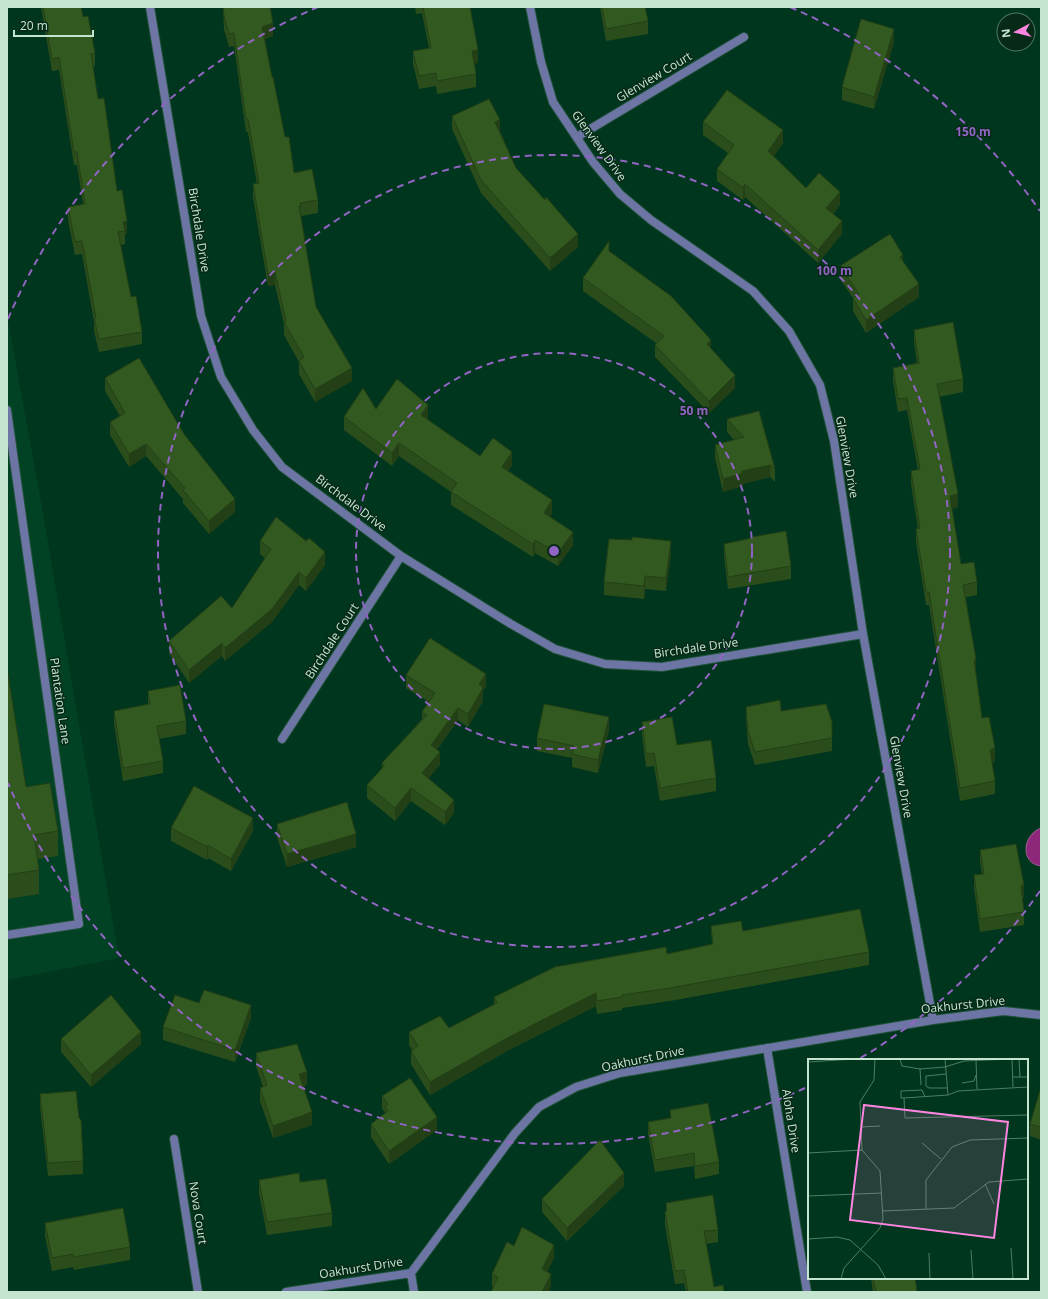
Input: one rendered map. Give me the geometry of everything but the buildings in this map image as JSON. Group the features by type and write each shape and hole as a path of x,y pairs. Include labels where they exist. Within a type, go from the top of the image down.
{"street":[{"name":"Birchdale Drive","path":"150,7 201,316 221,377 253,430 282,467 401,556 511,624 555,649 606,664 662,667 863,634"},
{"name":"Glenview Drive","path":"530,7 541,62 553,102 593,162 620,194 652,220 753,291 790,331 820,385 834,441 863,634 933,1020"},
{"name":"Glenview Court","path":"577,137 744,37"},
{"name":"Plantation Lane","path":"7,410 79,924 7,935"},
{"name":"Birchdale Court","path":"282,739 401,556"},
{"name":"Oakhurst Drive","path":"286,1292 411,1273 515,1133 539,1107 576,1087 620,1073 933,1020 1003,1011 1041,1015"},
{"name":"Aloha Drive","path":"767,1048 807,1292"},
{"name":"Nova Court","path":"174,1138 198,1292"},
{"path":"411,1273 414,1292"}],"shaded area":[{"path":"7,315 40,496 119,958 7,980"},
{"path":"1041,828 1041,866 1034,864 1030,860 1026,849 1030,837 1034,832"}]}
